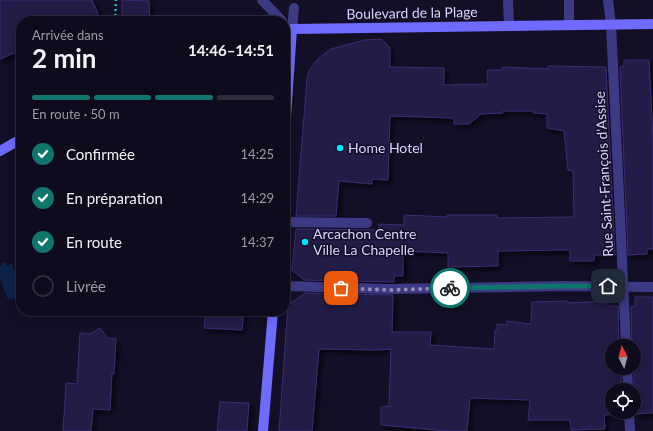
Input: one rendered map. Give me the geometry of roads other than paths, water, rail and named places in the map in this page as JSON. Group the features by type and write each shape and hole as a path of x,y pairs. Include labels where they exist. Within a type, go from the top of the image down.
{"main road":[{"name":"Boulevard de la Plage","path":"290,28 653,24"},
{"path":"0,151 16,142"},
{"path":"263,431 273,316"}],"street":[{"path":"262,0 277,16"},
{"path":"508,0 509,25"},
{"path":"569,0 569,24"},
{"name":"Rue Saint-François d'Assise","path":"608,0 611,24 626,339"},
{"path":"290,19 294,8"},
{"path":"290,222 367,223"},
{"path":"290,286 389,290 563,286 653,287"},
{"path":"629,419 630,431"}],"water":[{"path":"5,262 7,266 12,264 16,275 16,298 8,300 0,278 1,263"}],"place":[{"name":"Home Hotel","path":"340,148"},
{"name":"Arcachon Centre Ville La Chapelle","path":"305,242"}]}
